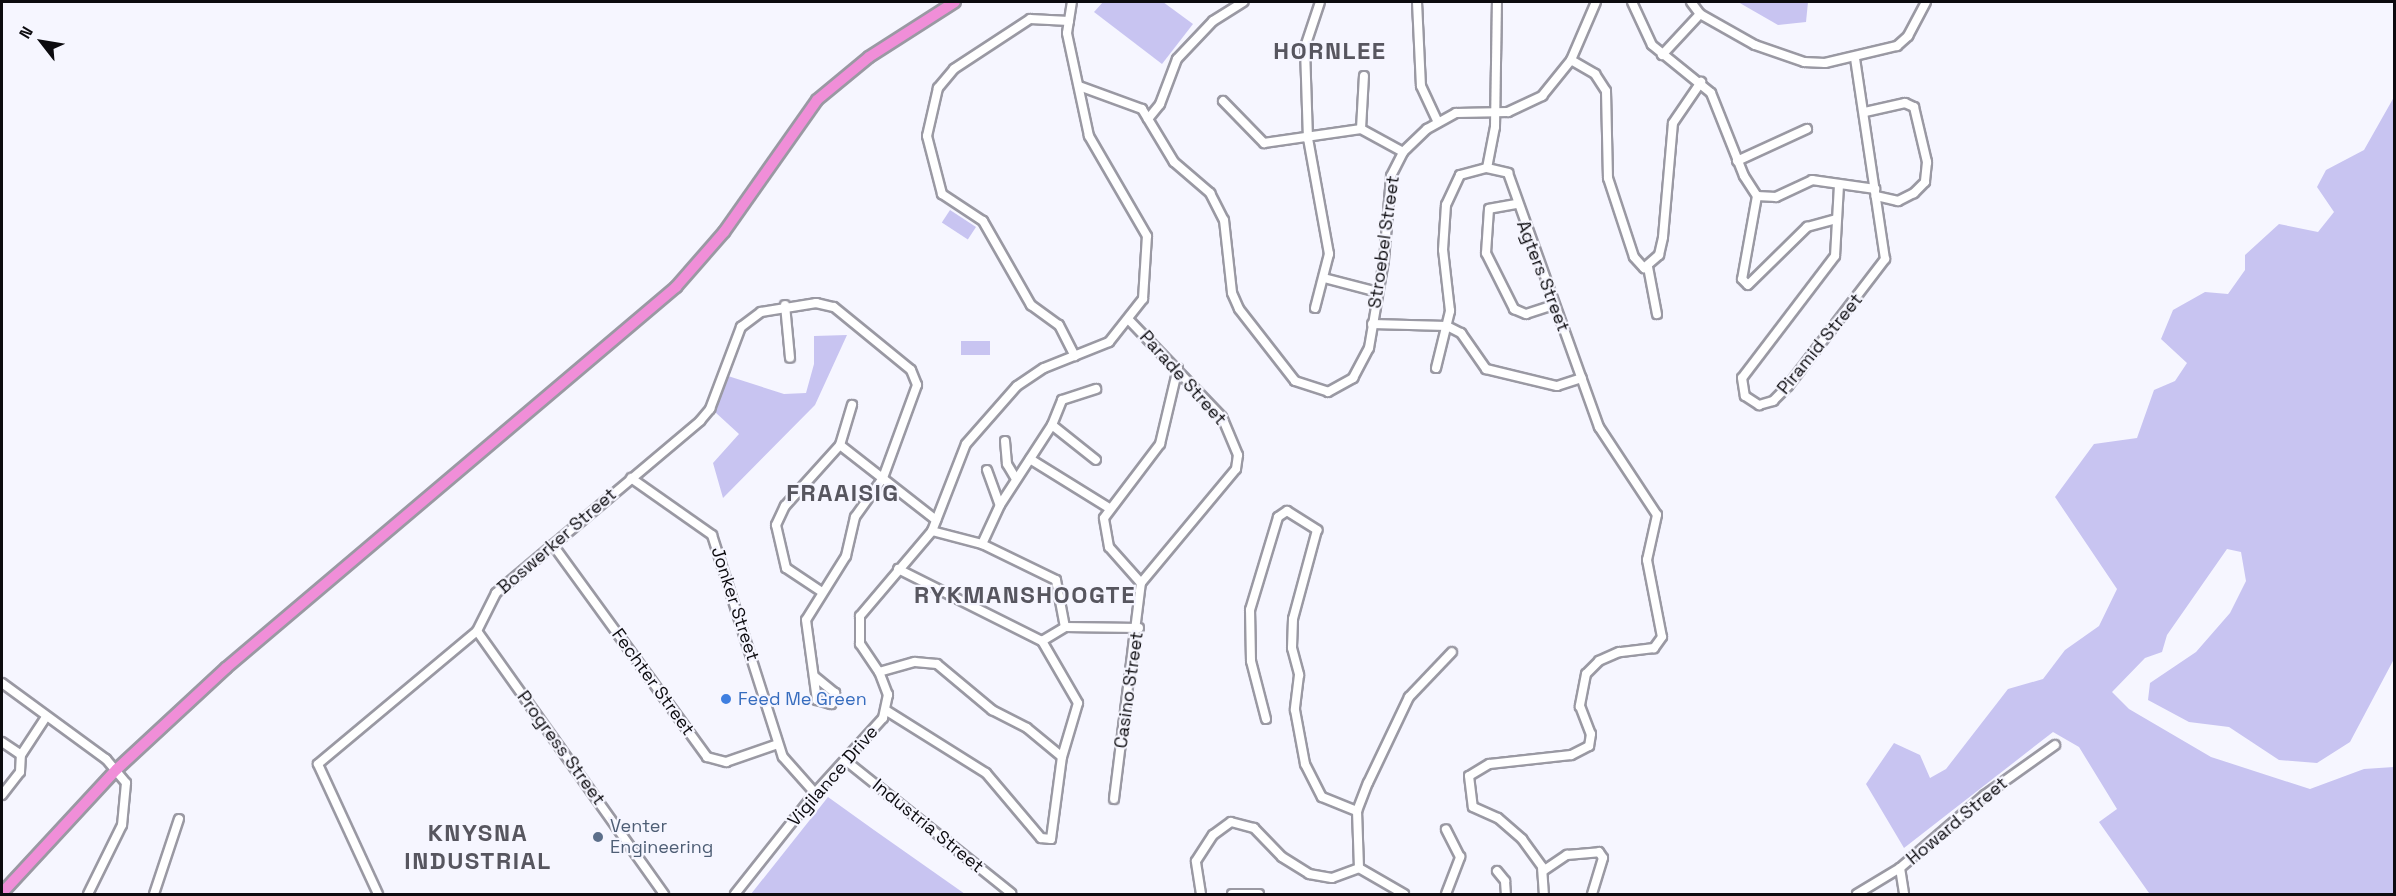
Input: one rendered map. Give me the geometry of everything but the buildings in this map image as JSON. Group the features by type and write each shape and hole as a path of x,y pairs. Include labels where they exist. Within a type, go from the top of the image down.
{"highway":[{"path":"2,894 117,769 262,636 660,303 724,232 817,100 869,57 955,2"}],"street":[{"name":"Vigilance Drive","path":"735,894 815,793 887,711 888,695 879,672 864,653 858,626 866,607 932,531 960,456 996,408 1029,377 1109,342 1129,320 1146,288 1147,236 1095,152 1079,86 1069,21 1072,2"},
{"path":"1148,119 1160,104 1177,59 1214,21 1243,2"},
{"path":"1315,308 1324,278 1327,228 1308,139 1305,47 1320,2"},
{"path":"1417,2 1421,86 1438,123"},
{"path":"1436,368 1447,326 1446,205 1460,176 1487,168 1497,113 1497,2"},
{"name":"Stroebel Street","path":"1079,86 1131,101 1148,119 1174,162 1217,203 1234,300 1262,344 1295,381 1317,392 1342,387 1364,361 1377,292 1391,176 1403,152 1438,123 1466,111 1497,113 1519,109 1542,96 1571,60 1596,2"},
{"path":"1632,2 1645,36 1662,55 1701,82 1711,93 1737,161 1757,196 1742,279 1748,285 1807,227 1836,219"},
{"path":"1691,2 1700,14 1779,56 1804,62 1856,59 1904,40 1926,2"},
{"path":"1662,55 1700,14"},
{"path":"1069,21 1030,19 954,69 938,88 927,136 942,194 983,221 1031,304 1059,325 1075,356"},
{"name":"Piramid Street","path":"1839,185 1836,219 1839,248 1742,378 1742,389 1756,404 1765,406 1784,392 1881,267 1886,243 1876,193 1856,59"},
{"path":"1571,60 1595,74 1606,91 1608,178 1634,257 1638,265 1648,267"},
{"path":"1361,129 1364,76"},
{"path":"1648,267 1659,255 1663,237 1673,123 1701,82"},
{"path":"1223,101 1264,143 1308,139 1361,129 1403,152"},
{"path":"1757,196 1776,197 1812,180 1876,193 1898,201 1914,193 1924,182 1927,162 1914,107 1905,103 1865,112"},
{"path":"1737,161 1807,129"},
{"name":"Agters Street","path":"1487,168 1508,174 1516,204 1606,441 1657,515 1647,560 1662,637 1654,648 1619,652 1599,661 1586,674 1580,706 1591,740 1584,750 1489,764 1469,776 1473,807 1498,818 1522,839 1543,871"},
{"path":"1516,204 1489,210 1486,253 1514,309 1526,314 1554,305"},
{"path":"1648,267 1658,314"},
{"path":"1324,278 1377,292"},
{"path":"790,358 784,305 834,307 916,377 903,430 883,478 858,511 846,556 806,620 815,677"},
{"name":"Boswerker Street","path":"378,894 318,764 477,631 489,599 700,421 710,409 741,327 761,312 784,305"},
{"name":"Parade Street","path":"1129,320 1179,368 1222,417 1234,438 1238,462 1141,584"},
{"path":"1372,324 1447,326 1461,333 1485,369 1557,386 1582,378"},
{"path":"1141,584 1105,538 1104,518 1109,508 1160,444 1179,368"},
{"path":"982,544 1000,505 1052,425 1064,397 1096,389"},
{"path":"822,592 786,568 776,525 785,507 840,445 852,405"},
{"path":"1052,425 1096,460"},
{"path":"1005,441 1007,464 1016,479"},
{"path":"840,445 936,520"},
{"path":"1030,459 1109,508"},
{"path":"987,470 1000,505"},
{"name":"Jonker Street","path":"631,478 712,535 778,744 790,769 815,793"},
{"path":"1266,718 1251,661 1251,610 1278,517 1287,511 1317,530 1293,619 1292,648 1299,675 1294,710 1313,785 1328,802 1357,811"},
{"path":"932,531 982,544 1056,580 1065,627"},
{"name":"Fechter Street","path":"553,545 707,757 726,762 778,744"},
{"path":"887,711 986,773 1041,838 1052,837 1062,757 1077,703 1042,641 898,569"},
{"name":"Casino Street","path":"1114,799 1138,628 1141,584"},
{"path":"1042,641 1065,627 1138,628"},
{"name":"Progress Street","path":"477,631 664,894"},
{"path":"1359,868 1357,811 1403,706 1452,652"},
{"path":"879,672 915,662 937,664 992,710 1027,728 1062,757"},
{"path":"2,683 117,769 128,789 122,825 88,894"},
{"path":"2,795 20,772 21,755 46,717"},
{"path":"2,742 21,755"},
{"name":"Howard Street","path":"1857,894 1900,868 1985,795 2055,745"},
{"name":"Industria Street","path":"846,760 1011,893"},
{"path":"154,894 179,819"},
{"path":"1201,894 1196,861 1213,835 1230,822 1254,828 1282,857 1309,874 1332,878 1359,868"},
{"path":"1446,829 1460,857 1446,894"},
{"path":"1544,894 1543,871 1567,855 1599,852 1603,858 1592,894"},
{"path":"1359,868 1404,894"},
{"path":"1900,868 1904,894"},
{"path":"1497,871 1505,881 1506,894"},
{"path":"1232,894 1259,894"}],"shaded area":[{"path":"1103,2 1163,2 1193,24 1162,64 1094,12"},
{"path":"1738,2 1808,2 1806,22 1778,25"},
{"path":"2394,97 2394,659 2350,742 2317,763 2279,760 2229,727 2189,722 2148,700 2150,683 2196,652 2230,613 2246,581 2241,552 2227,549 2167,635 2162,652 2145,658 2112,692 2129,709 2211,757 2310,789 2364,769 2394,767 2394,894 2149,893 2099,822 2117,809 2079,747 2053,732 1904,848 1866,784 1894,743 1920,755 1930,778 1946,769 2008,689 2043,679 2065,650 2099,626 2117,589 2055,497 2094,444 2137,438 2154,390 2175,381 2187,363 2161,339 2173,310 2205,292 2228,294 2245,270 2245,255 2279,224 2318,232 2334,212 2317,187 2326,170 2364,150"},
{"path":"950,210 976,227 968,239 942,223"},
{"path":"847,335 815,405 723,498 713,463 739,434 715,412 728,376 784,394 806,393 814,364 814,336"},
{"path":"961,341 990,341 990,355 961,355"},
{"path":"828,797 874,830 965,894 751,894"}],"place":[{"name":"Feed Me Green","path":"726,699"},
{"name":"Venter Engineering","path":"598,837"}],"district":[{"name":"HORNLEE","path":"1330,51"},
{"name":"FRAAISIG","path":"843,493"},
{"name":"RYKMANSHOOGTE","path":"1025,595"},
{"name":"KNYSNA INDUSTRIAL","path":"478,847"}]}
